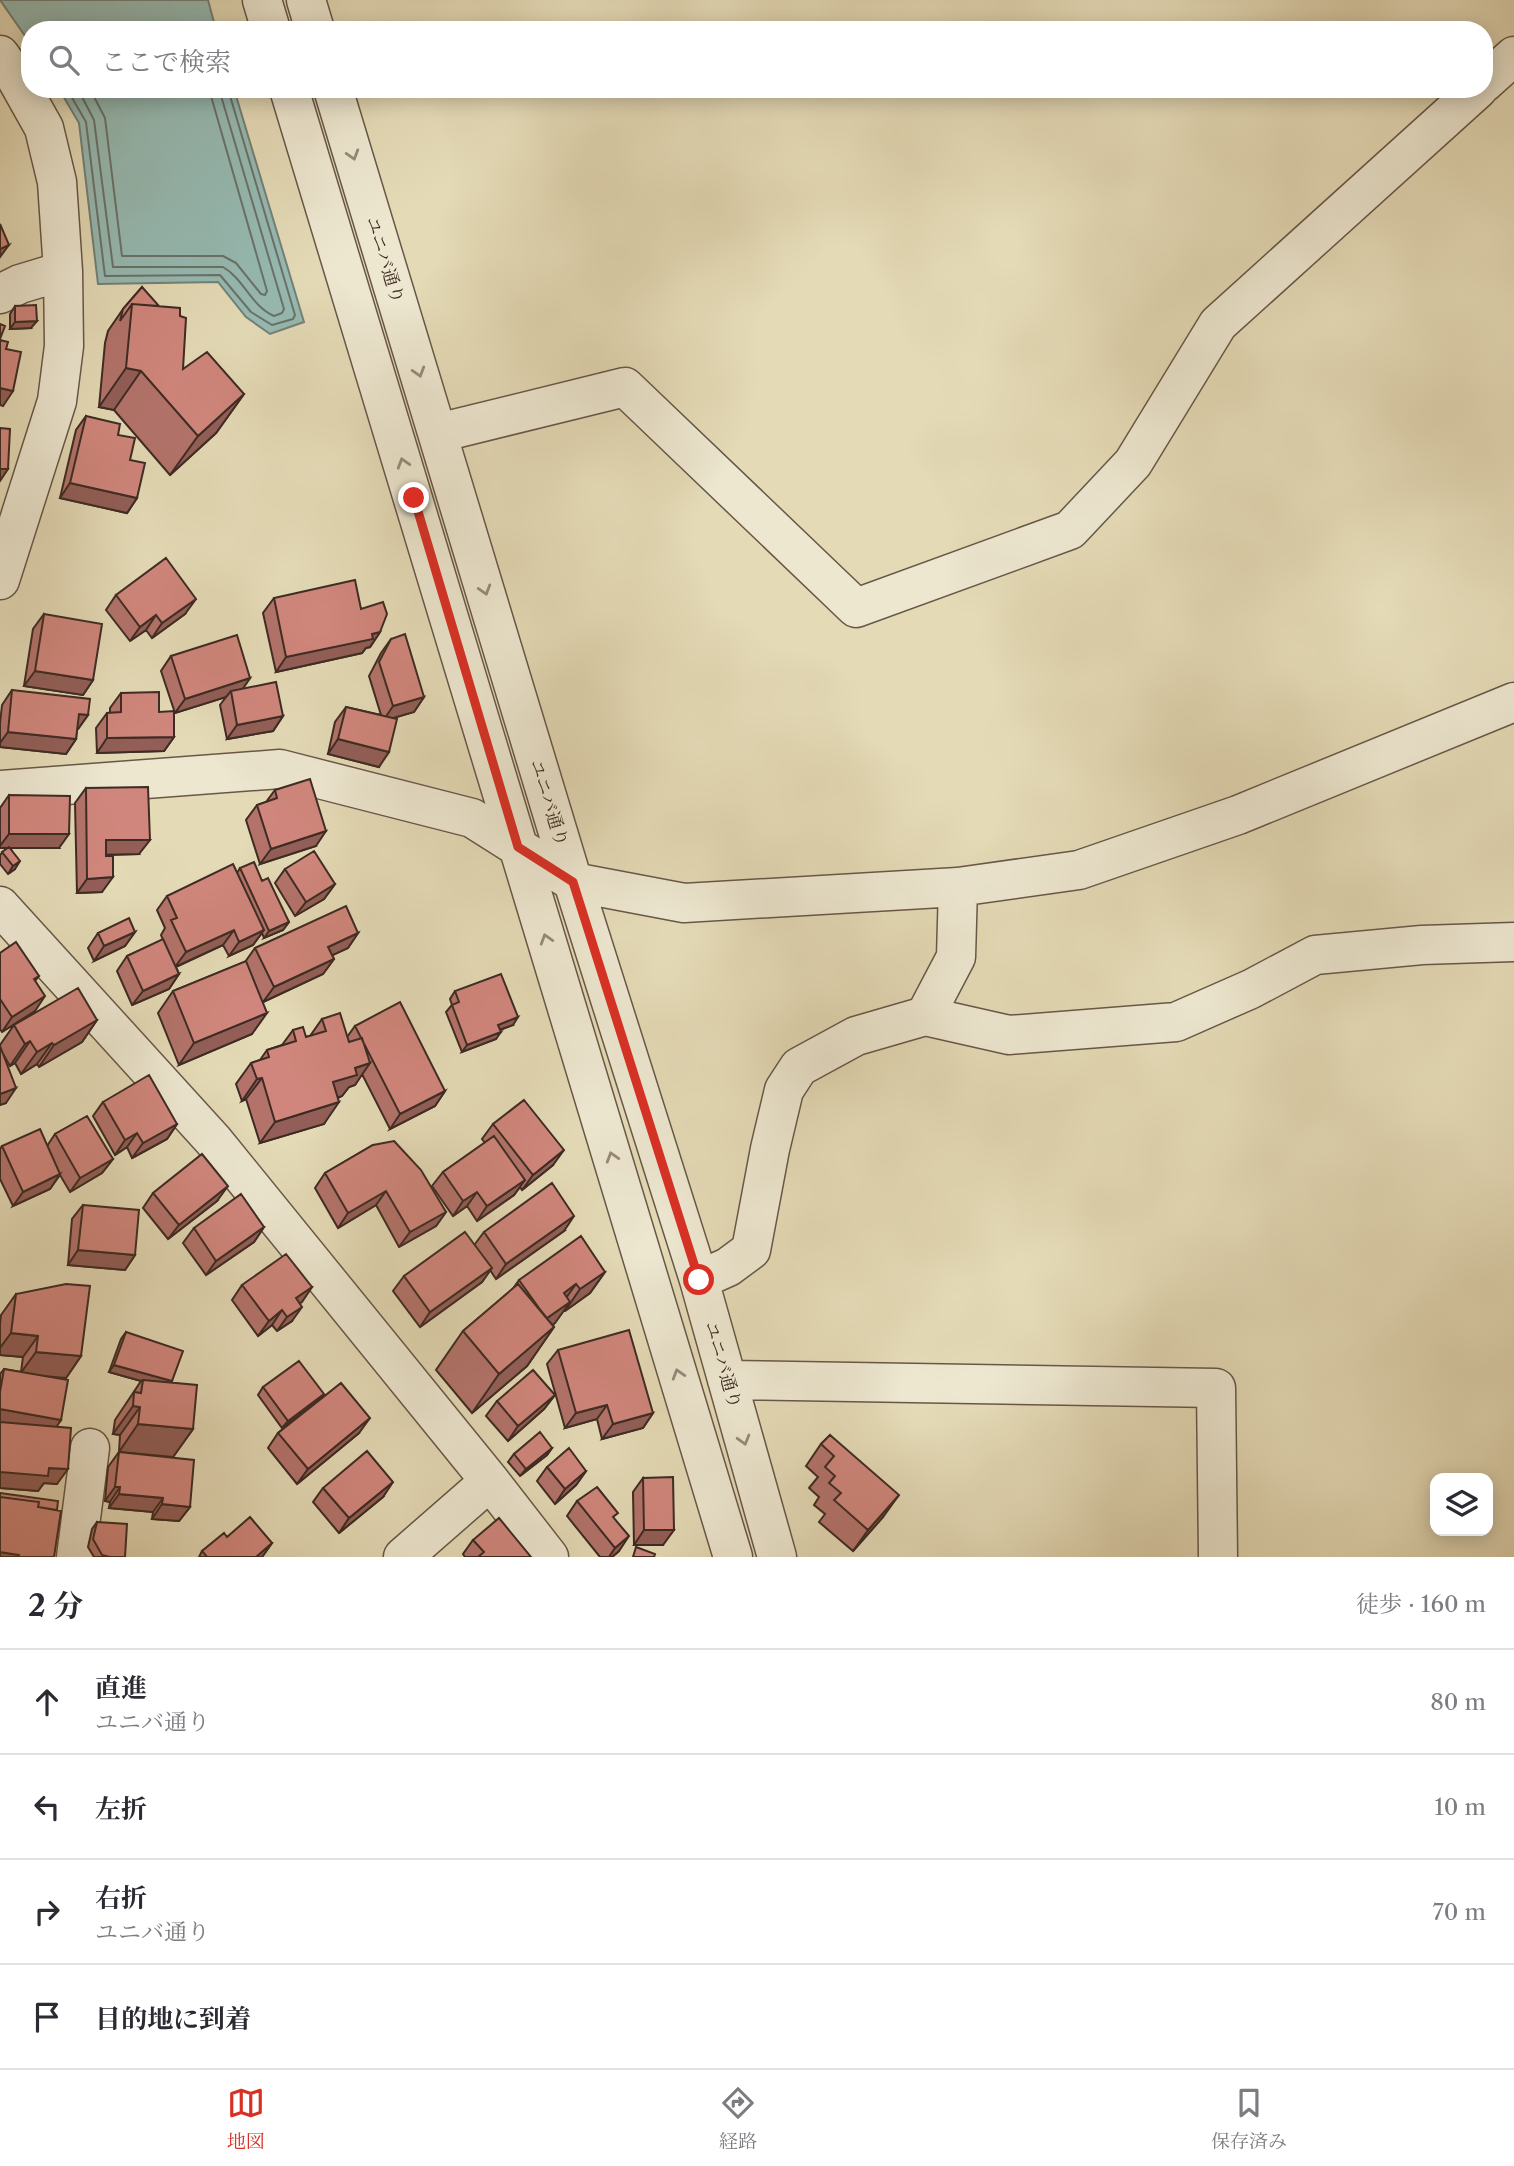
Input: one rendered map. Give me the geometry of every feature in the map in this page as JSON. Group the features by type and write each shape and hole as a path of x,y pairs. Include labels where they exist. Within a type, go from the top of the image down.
{"street":[{"path":"262,0 268,21"},
{"path":"306,0 312,21"},
{"path":"0,55 21,87"},
{"path":"1493,75 1514,57"},
{"path":"0,580 57,401 64,346 63,271 57,182 44,128 27,98"},
{"path":"292,98 733,1557"},
{"name":"ユニバ通り","path":"336,98 573,882 699,1280 777,1557"},
{"path":"438,433 625,387 856,608 1070,530 1133,463 1218,324 1468,98"},
{"path":"0,293 63,271"},
{"path":"0,790 280,769 472,818 573,882 684,903 958,887 1079,870 1238,815 1514,702"},
{"path":"925,1016 956,957 958,887"},
{"path":"0,906 213,1140 549,1557"},
{"path":"699,1280 728,1266 751,1250 769,1149 784,1090 799,1067 856,1036 925,1016 1009,1035 1176,1022 1251,989 1315,955 1422,945 1514,942"},
{"path":"727,1380 1216,1388 1218,1557"},
{"path":"76,1557 90,1448"},
{"path":"403,1557 490,1481"}],"water":[{"path":"0,0 208,0 214,21 21,21 21,30"},
{"path":"64,98 237,98 304,322 270,334 246,317 218,282 98,284 79,123"}],"building":[{"path":"0,224 9,245 0,249"},
{"path":"142,287 159,306 132,304 120,321 123,309"},
{"path":"132,304 180,308 180,316 186,318 183,369 207,352 244,394 198,436 141,371 126,368"},
{"path":"36,305 37,321 15,322 15,306"},
{"path":"0,324 5,326 0,339"},
{"path":"0,340 8,342 6,349 21,352 13,391 0,388"},
{"path":"86,416 120,424 118,435 135,438 130,460 145,463 137,498 70,483"},
{"path":"0,428 10,429 8,469 0,469"},
{"path":"166,558 196,599 162,623 156,615 140,627 116,595"},
{"path":"355,580 361,609 383,602 387,614 380,632 372,634 373,639 286,657 274,598"},
{"path":"44,614 102,624 93,680 35,671"},
{"path":"405,634 424,697 393,706 379,662 391,639"},
{"path":"237,635 250,678 185,699 171,656"},
{"path":"276,682 283,716 237,725 231,691"},
{"path":"12,690 90,699 88,715 79,714 76,739 8,732"},
{"path":"159,692 159,712 174,711 174,737 107,738 107,713 121,712 121,693"},
{"path":"346,707 397,719 389,752 338,739"},
{"path":"310,779 326,831 271,849 257,805 277,798 275,790"},
{"path":"148,787 150,840 106,840 106,856 113,856 113,877 87,879 86,788"},
{"path":"9,795 70,796 69,834 9,834"},
{"path":"9,847 20,861 13,866 2,852"},
{"path":"314,851 335,884 306,902 285,869"},
{"path":"254,862 262,881 268,878 289,922 269,931 240,868"},
{"path":"233,864 264,930 239,942 234,930 186,952 171,920 177,918 167,896"},
{"path":"346,906 358,933 328,947 334,959 274,987 255,948"},
{"path":"129,918 135,932 104,946 98,933"},
{"path":"163,939 179,974 143,991 127,956"},
{"path":"16,942 39,976 34,979 45,996 12,1017 0,999 0,953"},
{"path":"246,961 267,1013 194,1043 173,991"},
{"path":"501,974 518,1017 498,1025 501,1032 467,1045 452,1005 459,1002 455,991"},
{"path":"78,988 97,1020 37,1052 30,1041 25,1044 14,1025"},
{"path":"400,1002 445,1091 400,1114 355,1026"},
{"path":"340,1013 349,1042 362,1038 370,1063 355,1068 357,1075 333,1082 339,1102 275,1122 262,1078 257,1079 251,1063 269,1057 267,1050 296,1041 293,1030 303,1027 306,1037 326,1031 322,1019"},
{"path":"0,1046 16,1088 0,1094"},
{"path":"149,1075 177,1124 143,1143 137,1133 125,1140 103,1102"},
{"path":"524,1100 564,1150 533,1175 493,1124"},
{"path":"87,1116 113,1159 80,1178 55,1134"},
{"path":"40,1129 60,1174 23,1192 2,1146"},
{"path":"494,1136 525,1180 487,1206 477,1192 463,1201 443,1172"},
{"path":"394,1141 421,1170 446,1212 410,1232 386,1191 348,1213 325,1173 373,1145"},
{"path":"202,1154 228,1186 179,1225 153,1193"},
{"path":"552,1183 574,1216 506,1264 484,1232"},
{"path":"241,1194 264,1227 216,1261 194,1228"},
{"path":"83,1205 139,1210 135,1255 78,1250"},
{"path":"465,1232 492,1268 430,1312 404,1276"},
{"path":"581,1236 605,1272 580,1289 576,1284 564,1293 570,1302 547,1318 519,1280"},
{"path":"286,1254 312,1287 296,1298 302,1307 287,1317 282,1310 269,1321 242,1285"},
{"path":"66,1284 90,1286 81,1356 36,1352 38,1336 11,1333 16,1294"},
{"path":"518,1284 554,1327 499,1374 463,1331"},
{"path":"629,1330 653,1413 613,1424 607,1405 576,1413 558,1350"},
{"path":"126,1332 183,1351 172,1381 114,1365"},
{"path":"299,1361 324,1394 288,1421 263,1387"},
{"path":"4,1369 68,1380 61,1420 0,1409"},
{"path":"533,1370 555,1395 518,1426 497,1401"},
{"path":"143,1380 197,1385 193,1429 138,1424 140,1407 133,1406 134,1392 141,1393"},
{"path":"341,1383 370,1418 308,1469 278,1433"},
{"path":"0,1422 71,1428 68,1469 49,1468 48,1476 0,1472"},
{"path":"540,1432 552,1448 526,1469 514,1454"},
{"path":"830,1435 899,1495 868,1530 834,1500 841,1493 829,1483 835,1476 825,1467 834,1456 821,1444"},
{"path":"569,1448 586,1471 565,1489 547,1467"},
{"path":"367,1451 393,1482 349,1518 323,1488"},
{"path":"119,1452 194,1460 190,1507 162,1504 163,1498 119,1494 120,1487 115,1487"},
{"path":"673,1477 674,1530 644,1530 643,1478"},
{"path":"597,1487 618,1513 613,1517 629,1536 615,1548 577,1501"},
{"path":"0,1493 58,1501 57,1510 38,1507 39,1502 0,1497"},
{"path":"0,1497 39,1502 38,1507 61,1511 54,1557 18,1557 19,1555 0,1552"},
{"path":"250,1517 272,1543 256,1557 207,1557 202,1551 224,1533 227,1537"},
{"path":"499,1518 531,1557 478,1557 484,1552 473,1540"},
{"path":"97,1522 127,1524 125,1557 102,1555 93,1539"},
{"path":"636,1547 655,1554 654,1557 633,1557"}],"route":[{"path":"414,498 518,847 573,882 699,1280"}]}
